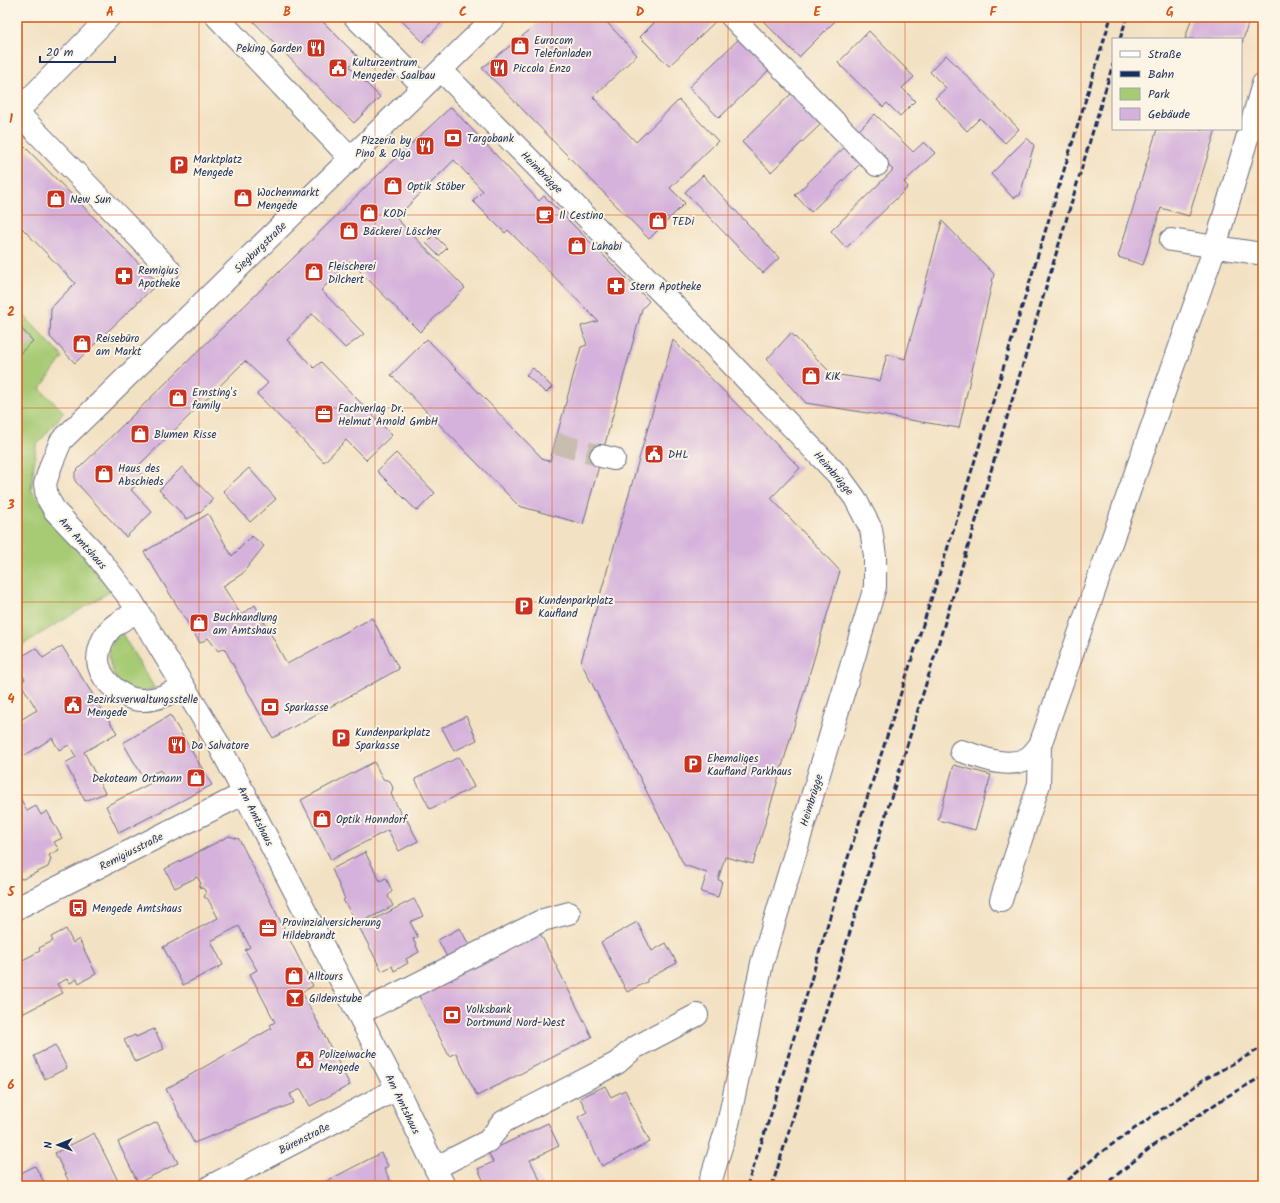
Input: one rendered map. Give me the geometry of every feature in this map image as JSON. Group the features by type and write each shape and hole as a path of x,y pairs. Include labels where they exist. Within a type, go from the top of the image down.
{"street":[{"path":"109,17 17,112 169,269"},
{"path":"217,17 351,159"},
{"path":"355,17 423,86"},
{"name":"Siegburgstraße","path":"50,465 61,441 495,17"},
{"path":"732,17 877,165"},
{"name":"Heimbrügge","path":"441,70 838,475 855,498 871,529 875,556 875,587 762,963 728,1124 709,1186"},
{"path":"1001,900 1039,784 1040,745 1215,247 1263,84"},
{"path":"1171,240 1263,254"},
{"name":"Am Amtshaus","path":"50,465 45,484 47,496 55,511 94,552 138,611 218,743 397,1090 440,1177"},
{"path":"138,611 108,631 98,651 98,666 109,684 127,696 139,700 166,696 183,686"},
{"path":"961,751 998,763 1014,763 1028,758 1040,745"},
{"name":"Remigiusstraße","path":"17,908 245,793"},
{"path":"358,1014 543,920 569,913"},
{"path":"440,1177 488,1141 503,1122 616,1063 634,1048 697,1015"},
{"name":"Bürenstraße","path":"211,1186 397,1090"},
{"name":"Heimbrügge","path":"697,1186 728,1124"}],"green space":[{"path":"17,308 63,357 40,389 64,412 36,446 31,490 111,591 17,648"},
{"path":"121,632 155,689 140,692 119,685 112,671 109,652 111,645"}],"building":[{"path":"249,17 318,17 359,58 349,66 380,97 354,123"},
{"path":"398,17 447,17 423,42"},
{"path":"543,17 602,17 637,55 593,97 636,142 679,100 718,141 670,188 685,203 649,239 482,68 530,30"},
{"path":"660,17 720,17 669,66 640,37"},
{"path":"759,17 839,17 799,57"},
{"path":"1192,17 1250,17 1242,44 1242,38 1185,38"},
{"path":"869,31 914,77 902,88 915,101 900,116 887,103 883,107 838,63"},
{"path":"742,36 772,67 719,118 689,87"},
{"path":"946,55 1019,129 1005,143 980,118 967,131 935,98 946,88 930,72"},
{"path":"793,92 823,122 771,172 742,142"},
{"path":"451,107 539,201 544,196 649,301 642,309 583,524 519,506 391,375 427,339 544,460 550,461 581,347 587,345 581,326 598,321 508,230 505,233 473,201 483,191 454,160 396,218 465,288 420,332 350,261 321,290 364,334 345,348 312,314 287,340 314,368 321,362 392,435 366,460 346,440 324,462 257,394 268,383 245,361 136,468 144,478 131,490 152,512 126,537 75,481 75,472 386,167"},
{"path":"875,114 913,152 924,142 935,153 904,182 908,187 846,248 831,231 893,170 856,133"},
{"path":"1157,130 1216,130 1189,216 1161,208 1143,265 1118,257"},
{"path":"1027,138 1034,145 1020,195 1013,198 991,174"},
{"path":"849,143 865,159 811,212 795,195"},
{"path":"25,147 158,283 75,363 50,337 51,308 75,283 22,228 17,234 17,154"},
{"path":"703,175 779,258 763,273 685,192"},
{"path":"942,221 994,274 959,428 806,403 767,359 791,333 832,374 880,381 887,354 905,359"},
{"path":"434,235 447,248 439,256 426,243"},
{"path":"17,324 33,341 17,356"},
{"name":"Ehemaliges Kaufland Parkhaus","path":"673,340 800,468 771,498 840,571 753,864 725,857 718,880 722,881 718,897 701,892 707,873 684,865 581,662"},
{"path":"533,368 552,387 546,393 526,375"},
{"path":"396,453 435,493 417,511 377,471"},
{"path":"182,467 213,499 199,513 187,519 159,490"},
{"path":"249,468 276,499 250,522 223,491"},
{"path":"208,514 232,556 252,536 264,546 242,574 223,586 241,615 255,605 287,664 372,618 399,669 273,738 224,648 218,651 208,638 200,643 144,552"},
{"name":"Bezirksverwaltungsstelle Mengede","path":"62,646 117,733 84,752 105,793 85,801 65,763 76,757 69,745 59,750 52,738 24,756 17,744 17,722 37,710 20,682 25,679 17,666 17,659 36,648 43,658"},
{"path":"170,715 212,785 119,833 106,806 155,781 154,778 162,774 161,770 143,777 123,743"},
{"path":"466,716 477,740 454,751 442,728"},
{"path":"459,757 474,787 430,809 415,779"},
{"path":"374,762 383,779 390,781 393,788 391,794 405,822 407,820 418,841 399,851 388,830 331,860 301,800"},
{"path":"954,765 991,775 975,830 938,820"},
{"path":"17,792 27,811 36,806 41,815 47,811 62,838 54,842 59,850 49,855 51,859 48,867 23,879 17,878"},
{"path":"229,836 239,839 313,986 302,992 350,1085 310,1106 301,1089 290,1094 294,1103 194,1143 166,1089 272,1028 270,1025 275,1022 250,974 257,970 245,950 250,947 239,926 211,941 223,965 183,985 163,947 218,918 208,899 204,897 206,893 204,889 199,887 201,883 197,877 175,888 165,869"},
{"path":"365,852 380,881 386,878 392,891 388,896 393,906 358,924 343,900 345,899 332,869"},
{"path":"414,899 423,916 410,922 418,937 413,939 419,952 406,959 408,963 394,971 392,966 382,971 359,927"},
{"path":"637,922 652,951 666,943 677,963 647,979 647,982 627,992 601,942"},
{"path":"460,928 470,947 448,959 438,940"},
{"path":"66,929 73,943 79,939 96,974 79,983 77,979 70,983 67,979 57,984 63,993 24,1013 17,999 17,963 40,951 39,948 53,941 51,937"},
{"path":"539,931 592,1037 477,1096 456,1053 449,1056 417,992"},
{"path":"154,1029 164,1049 135,1062 124,1040 135,1035 136,1037"},
{"path":"55,1045 67,1068 45,1079 34,1056"},
{"path":"605,1086 611,1097 625,1090 650,1142 602,1166 578,1117 587,1112 580,1098"},
{"path":"157,1122 178,1163 138,1183 118,1142"},
{"path":"548,1123 559,1146 530,1160 543,1186 486,1186 478,1169 493,1162 488,1152"},
{"path":"94,1133 120,1185 71,1186 55,1153"},
{"path":"381,1153 388,1166 384,1169 393,1186 317,1186"},
{"path":"35,1166 46,1186 17,1186 17,1175"}],"tunnel":[{"path":"555,443 601,456"}],"railway":[{"path":"747,1186 771,1114 843,873 955,525 1111,17"},
{"path":"1120,38 1127,17"},
{"path":"772,1186 975,524 1112,67"},
{"path":"1061,1186 1100,1153 1205,1079 1263,1047"},
{"path":"1103,1186 1154,1145 1226,1097 1263,1076"}],"place":[{"name":"Eurocom Telefonladen","path":"520,46"},
{"name":"Peking Garden","path":"316,48"},
{"name":"Kulturzentrum Mengeder Saalbau","path":"338,68"},
{"name":"Piccola Enzo","path":"499,68"},
{"name":"Targobank","path":"453,138"},
{"name":"Pizzeria by Pino & Olga","path":"425,146"},
{"name":"Marktplatz Mengede","path":"179,165"},
{"name":"Optik Stöber","path":"393,186"},
{"name":"Wochenmarkt Mengede","path":"243,198"},
{"name":"New Sun","path":"56,199"},
{"name":"KODi","path":"369,213"},
{"name":"Il Cestino","path":"545,215"},
{"name":"TEDi","path":"658,221"},
{"name":"Bäckerei Löscher","path":"349,231"},
{"name":"Lahabi","path":"577,246"},
{"name":"Fleischerei Dilchert","path":"314,272"},
{"name":"Remigius Apotheke","path":"124,276"},
{"name":"Stern Apotheke","path":"616,286"},
{"name":"Reisebüro am Markt","path":"82,344"},
{"name":"KiK","path":"811,376"},
{"name":"Ernsting's family","path":"178,398"},
{"name":"Fachverlag Dr. Helmut Arnold GmbH","path":"324,414"},
{"name":"Blumen Risse","path":"140,434"},
{"name":"DHL","path":"654,454"},
{"name":"Haus des Abschieds","path":"104,474"},
{"name":"Kundenparkplatz Kaufland","path":"524,606"},
{"name":"Buchhandlung am Amtshaus","path":"199,623"},
{"name":"Bezirksverwaltungsstelle Mengede","path":"73,705"},
{"name":"Sparkasse","path":"270,707"},
{"name":"Kundenparkplatz Sparkasse","path":"341,738"},
{"name":"Da Salvatore","path":"177,745"},
{"name":"Ehemaliges Kaufland Parkhaus","path":"693,764"},
{"name":"Dekoteam Ortmann","path":"196,778"},
{"name":"Optik Honndorf","path":"322,819"},
{"name":"Mengede Amtshaus","path":"78,908"},
{"name":"Provinzialversicherung Hildebrandt","path":"268,928"},
{"name":"Alltours","path":"294,976"},
{"name":"Gildenstube","path":"295,998"},
{"name":"Volksbank Dortmund Nord-West","path":"452,1015"},
{"name":"Polizeiwache Mengede","path":"305,1060"}]}
